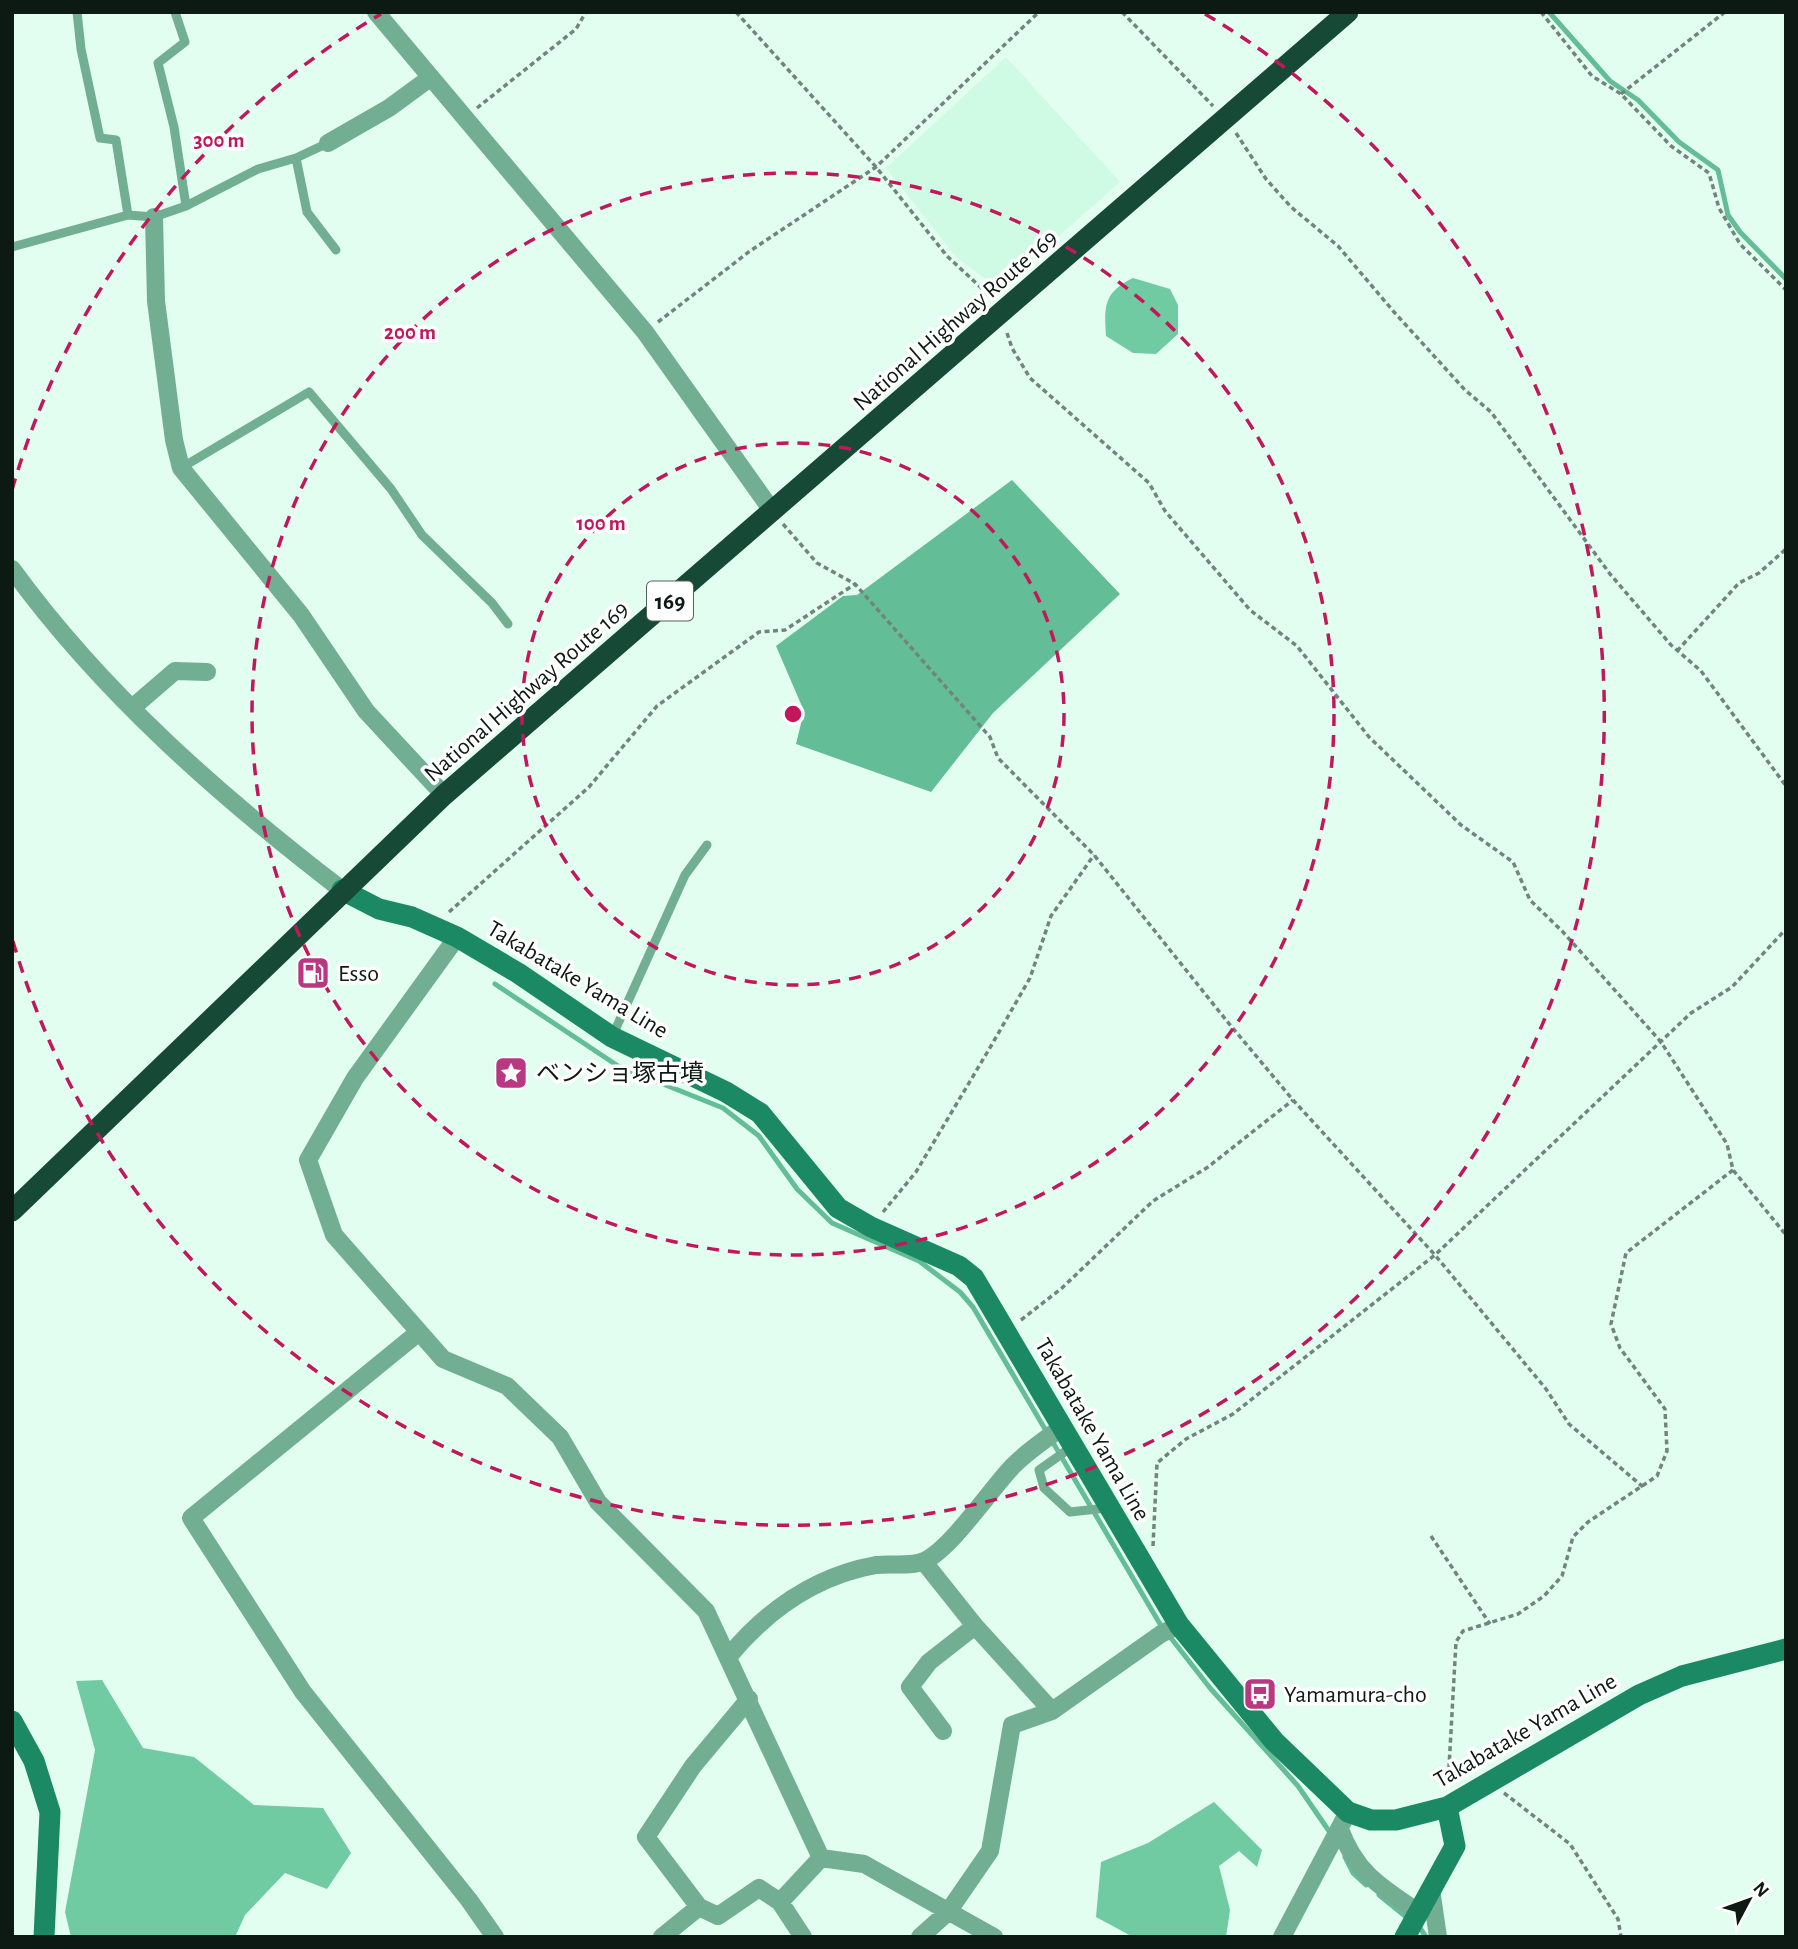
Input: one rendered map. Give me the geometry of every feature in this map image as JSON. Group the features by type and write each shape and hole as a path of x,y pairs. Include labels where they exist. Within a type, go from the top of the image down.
{"highway":[{"name":"National Highway Route 169","path":"12,1211 342,890 444,795 1348,12"}],"main road":[{"name":"Takabatake Yama Line","path":"342,890 379,909 435,925 518,973 612,1037 726,1092 760,1113 831,1200 871,1227 959,1266 974,1278 1140,1562 1170,1629 1274,1741 1343,1825 1371,1819 1396,1819 1447,1807 1639,1695 1682,1676 1786,1649"},
{"path":"12,1721 34,1761 50,1812 44,1937"},
{"path":"1411,1925 1455,1846 1447,1807"}],"street":[{"path":"376,12 645,332 773,512"},
{"path":"328,143 389,108 430,78"},
{"path":"154,217 156,301 174,440 181,468 301,615 366,711 444,795"},
{"path":"12,569 37,603 132,708 207,781 342,890"},
{"path":"132,708 175,671 207,672"},
{"path":"457,937 355,1078 308,1160 334,1235 443,1359 507,1386 560,1437 598,1502 706,1611 821,1858"},
{"path":"419,1332 191,1518 303,1692 469,1900 495,1937"},
{"path":"729,1656 756,1624 796,1596 826,1581 877,1565 924,1562 943,1547 1014,1465 1062,1427"},
{"path":"924,1562 975,1626 1052,1711"},
{"path":"943,1731 910,1687 929,1662 975,1626"},
{"path":"920,1937 948,1912 990,1851 1012,1725 1052,1711 1170,1629"},
{"path":"749,1699 693,1766 646,1838 699,1907 718,1916 759,1888 780,1902 803,1937"},
{"path":"1282,1937 1343,1825"},
{"path":"1343,1825 1349,1852 1368,1878 1411,1925"},
{"path":"780,1902 821,1858"},
{"path":"821,1858 864,1864 994,1937"},
{"path":"1431,1889 1438,1937"},
{"path":"662,1937 699,1907"}],"lane":[{"path":"77,12 81,48 100,138 116,140 128,215"},
{"path":"174,12 185,43 158,63 174,127 186,206"},
{"path":"12,247 128,215 154,217 186,206 258,169 296,158 328,143"},
{"path":"296,158 307,212 336,250"},
{"path":"181,468 309,392 391,489 422,535 492,603 508,624"},
{"path":"612,1037 674,898 707,845"},
{"path":"1073,1446 1039,1470 1044,1488 1070,1512 1109,1508"}],"path":[{"path":"464,118 576,29 586,12"},
{"path":"736,12 876,167 947,256 1003,312 1012,348 1030,378 1149,483 1165,511 1250,610 1297,646 1369,737 1461,825 1513,862 1530,900 1563,932 1661,1042 1727,1144 1733,1170 1786,1236"},
{"path":"645,332 750,251 876,167 1039,12"},
{"path":"1122,12 1159,54 1226,118 1266,178 1291,206 1338,246 1394,313 1465,390 1491,412 1609,574 1677,651 1701,671 1786,786"},
{"path":"1541,12 1592,76 1621,94 1671,146 1709,173 1719,208 1740,244 1786,290"},
{"path":"1621,94 1725,12"},
{"path":"773,512 817,563 855,584 990,737 998,758 1094,855 1293,1100 1435,1255 1546,1389 1569,1424 1643,1487"},
{"path":"1677,651 1739,583 1759,572 1786,549"},
{"path":"435,925 589,787 657,706 759,632 785,630 855,584"},
{"path":"871,1227 916,1172 1030,978 1051,916 1094,855"},
{"path":"1140,1562 1155,1543 1157,1463 1186,1439 1233,1414 1435,1255 1691,1013 1732,987 1786,929"},
{"path":"1006,1332 1062,1288 1153,1201 1209,1167 1293,1100"},
{"path":"1447,1807 1456,1642 1463,1631 1518,1614 1544,1596 1562,1576 1573,1537 1588,1522 1657,1476 1667,1451 1665,1409 1620,1348 1611,1324 1626,1253 1733,1170"},
{"path":"1431,1536 1490,1624"},
{"path":"1490,1783 1570,1844 1618,1919 1621,1937"}],"shaded area":[{"path":"1006,57 1120,182 999,289 956,257 886,168"},
{"path":"1133,278 1170,289 1178,305 1178,334 1156,354 1133,353 1106,336 1105,316 1108,301 1116,289"},
{"path":"1012,480 1120,594 993,713 931,792 796,744 804,711 776,646 843,596 857,595"},
{"path":"102,1680 143,1748 194,1757 254,1805 323,1808 351,1853 327,1889 285,1873 245,1915 235,1937 71,1937 65,1912 95,1750 76,1681"},
{"path":"1214,1802 1262,1850 1257,1867 1239,1851 1219,1866 1230,1910 1226,1937 1133,1937 1096,1917 1101,1862 1148,1843"}],"waterway":[{"path":"1549,12 1610,81 1638,100 1679,142 1718,170 1728,215 1740,232 1786,279"},
{"path":"495,984 618,1066 723,1108 759,1136 797,1189 832,1223 919,1261 960,1292 973,1307 1160,1624 1210,1688 1298,1786 1331,1834"},
{"path":"1345,1857 1353,1873 1366,1885"},
{"path":"1379,1895 1410,1920"},
{"path":"1418,1925 1426,1937"}],"place":[{"name":"Esso","path":"313,973"},
{"name":"ベンショ塚古墳","path":"511,1073"},
{"name":"Yamamura-cho","path":"1260,1694"}]}
